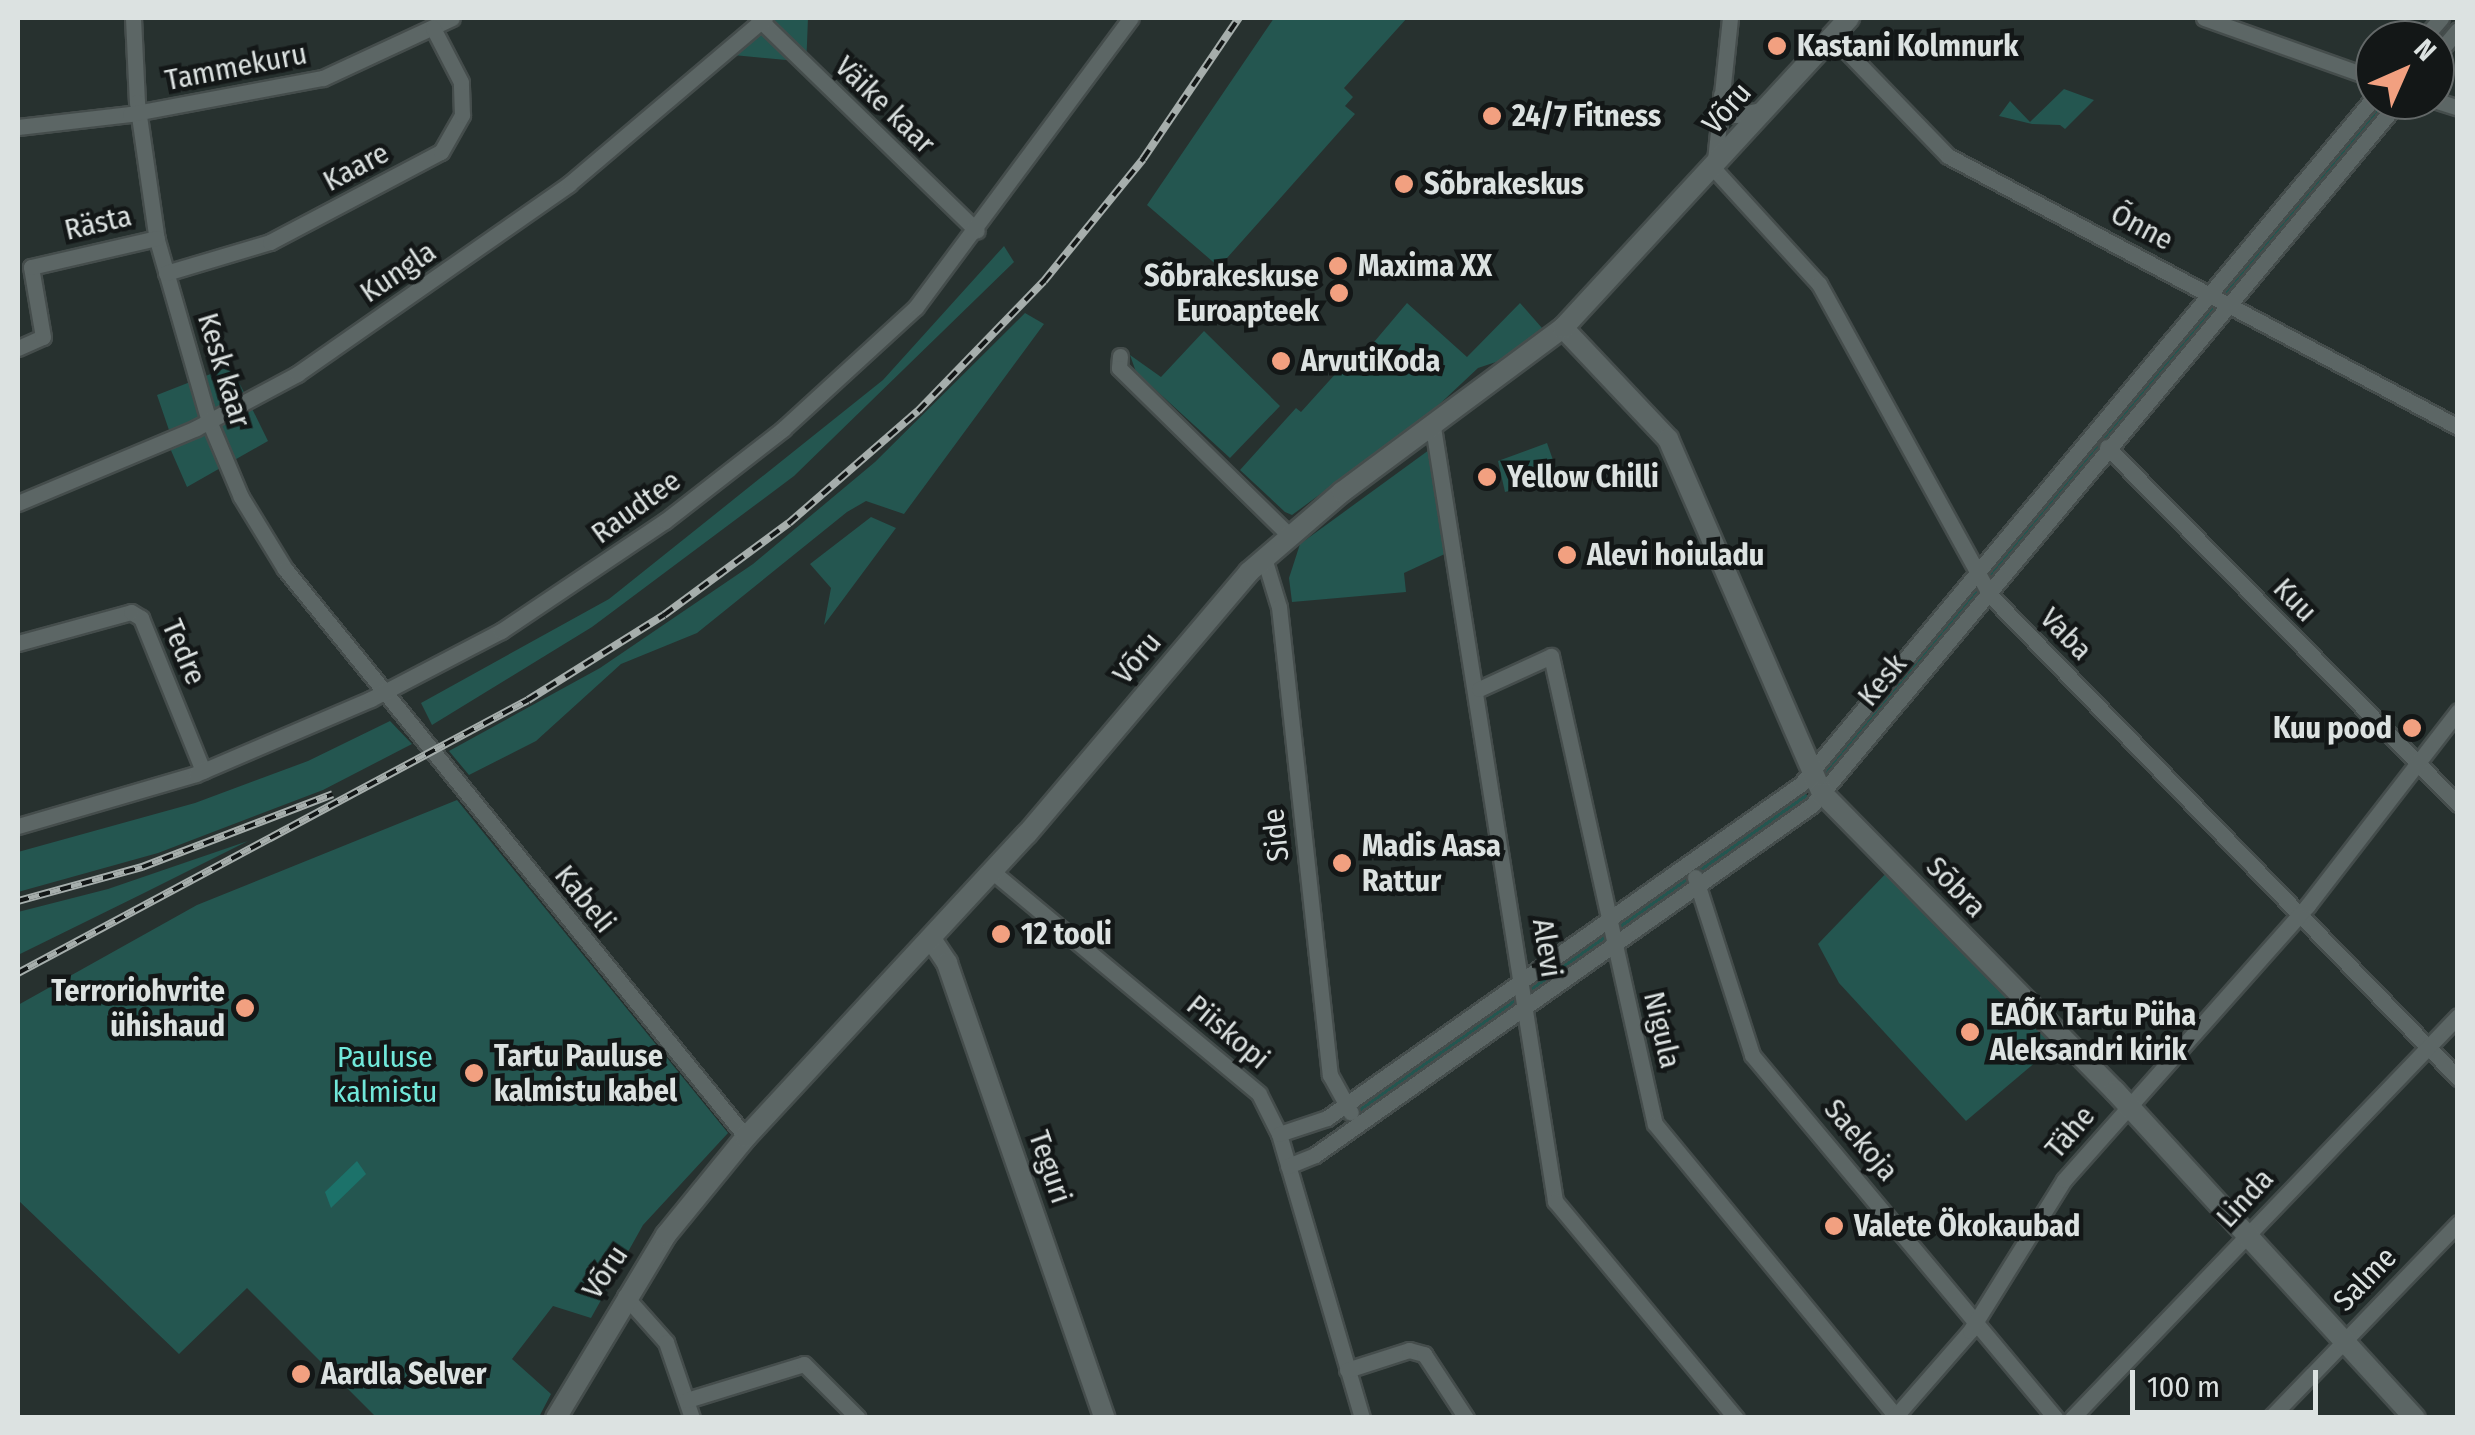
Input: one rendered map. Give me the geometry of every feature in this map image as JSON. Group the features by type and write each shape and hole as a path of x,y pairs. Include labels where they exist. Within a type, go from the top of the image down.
{"main road":[{"name":"Võru","path":"556,1418 625,1296 746,1137 993,872 1264,558 1563,328 1714,169 1849,18"},
{"name":"Sõbra","path":"1563,328 1668,438 1822,793 2129,1107 2415,1418"},
{"name":"Teguri","path":"931,939 948,963 1105,1418"}],"street":[{"name":"Kesk kaar","path":"133,18 138,113 157,238 209,420 241,497 285,569 385,692"},
{"name":"Tammekuru","path":"18,126 138,113 323,78 452,18"},
{"name":"Raudtee","path":"18,826 202,771 385,692 534,611 707,490 888,335 977,232 1131,18"},
{"path":"1714,169 1730,18"},
{"path":"2204,18 2355,72"},
{"name":"Väike kaar","path":"761,19 977,232"},
{"name":"Kungla","path":"18,503 209,420 297,374 438,280 570,184 761,19"},
{"name":"Kaare","path":"166,273 270,242 442,152 462,115 461,82 433,28"},
{"name":"Õnne","path":"1831,35 1948,156 2458,428"},
{"path":"1721,95 1736,115 1765,108"},
{"name":"Kesk","path":"1280,1134 1348,1104 1689,864 1812,772 2355,120"},
{"name":"Kesk","path":"1288,1166 1350,1130 1529,1006 1822,793 2384,120"},
{"name":"Vaba","path":"1714,169 1819,284 1990,595 2458,1078"},
{"name":"Rästa","path":"18,348 42,337 31,267 157,238"},
{"path":"1120,356 1119,368 1289,535"},
{"name":"Alevi","path":"1434,427 1529,1006 1555,1201 1736,1418"},
{"name":"Kuu","path":"2093,434 2458,804"},
{"name":"Side","path":"1264,558 1279,607 1330,1075 1348,1104 1350,1130"},
{"name":"Tedre","path":"18,643 132,612 140,618 202,771"},
{"name":"Nigula","path":"1479,690 1551,656 1655,1124 1895,1416"},
{"name":"Kabeli","path":"385,692 746,1137"},
{"name":"Tähe","path":"1895,1416 1975,1322 2064,1180 2299,915 2458,711"},
{"name":"Saekoja","path":"1689,864 1700,885 1752,1055 2056,1418"},
{"name":"Piiskopi","path":"993,872 1259,1094 1280,1134 1362,1418"},
{"name":"Linda","path":"2072,1418 2458,1016"},
{"name":"Salme","path":"2270,1418 2458,1223"},
{"path":"625,1296 666,1342 692,1418"},
{"path":"1347,1370 1409,1350 1424,1354 1466,1418"},
{"path":"687,1400 804,1364 858,1418"}],"green space":[{"path":"757,18 808,18 806,69 797,61 723,54"},
{"path":"1274,18 1407,18 1344,88 1353,97 1345,106 1355,114 1219,267 1147,205"},
{"path":"2064,89 2094,100 2065,129 1999,116 2010,101 2030,122"},
{"path":"2358,120 2383,120 1827,776 1824,767"},
{"path":"1004,246 1014,262 794,476 592,627 432,725 421,703 609,599 883,380"},
{"path":"1407,303 1467,357 1520,303 1542,328 1505,359 1478,368 1429,414 1292,515 1285,512 1240,470 1296,408 1301,412 1338,371 1347,374"},
{"path":"1025,313 1044,324 904,514 866,501 847,512 697,633 621,664 536,741 469,775 449,751 600,668 753,564 875,462"},
{"path":"1204,331 1280,406 1230,458 1136,372 1130,355 1161,377"},
{"path":"231,366 268,441 187,487 166,439 171,436 157,395"},
{"path":"1547,443 1559,477 1505,492 1498,461"},
{"path":"1429,450 1449,552 1404,573 1406,592 1292,602 1289,578 1300,544"},
{"path":"871,517 896,528 824,625 831,588 810,564"},
{"path":"390,721 412,744 323,790 158,853 18,892 18,852 195,803 308,761"},
{"path":"1801,784 1812,805 1358,1125 1355,1099"},
{"name":"Pauluse kalmistu","path":"457,800 728,1133 643,1225 591,1318 553,1306 512,1359 551,1394 539,1417 376,1417 247,1288 179,1354 18,1200 18,1005 197,905"},
{"path":"248,841 18,955 18,912 108,889"},
{"path":"1893,866 2063,1039 1966,1121 1839,983 1818,944"}],"shaded area":[{"path":"357,1161 366,1174 331,1208 325,1192"}],"railway":[{"path":"18,973 528,700 664,615 789,523 918,411 1044,281 1143,159 1239,18"},
{"path":"18,901 142,867 333,794"}],"place":[{"name":"Kastani Kolmnurk","path":"1777,46"},
{"name":"24/7 Fitness","path":"1492,116"},
{"name":"Sõbrakeskus","path":"1404,184"},
{"name":"Maxima XX","path":"1338,266"},
{"name":"Sõbrakeskuse Euroapteek","path":"1339,293"},
{"name":"ArvutiKoda","path":"1281,361"},
{"name":"Yellow Chilli","path":"1487,477"},
{"name":"Alevi hoiuladu","path":"1567,555"},
{"name":"Kuu pood","path":"2412,728"},
{"name":"Madis Aasa Rattur","path":"1342,863"},
{"name":"12 tooli","path":"1001,934"},
{"name":"Terroriohvrite ühishaud","path":"245,1008"},
{"name":"EAÕK Tartu Püha Aleksandri kirik","path":"1970,1032"},
{"name":"Tartu Pauluse kalmistu kabel","path":"474,1073"},
{"name":"Valete Ökokaubad","path":"1834,1226"},
{"name":"Aardla Selver","path":"301,1374"}]}
